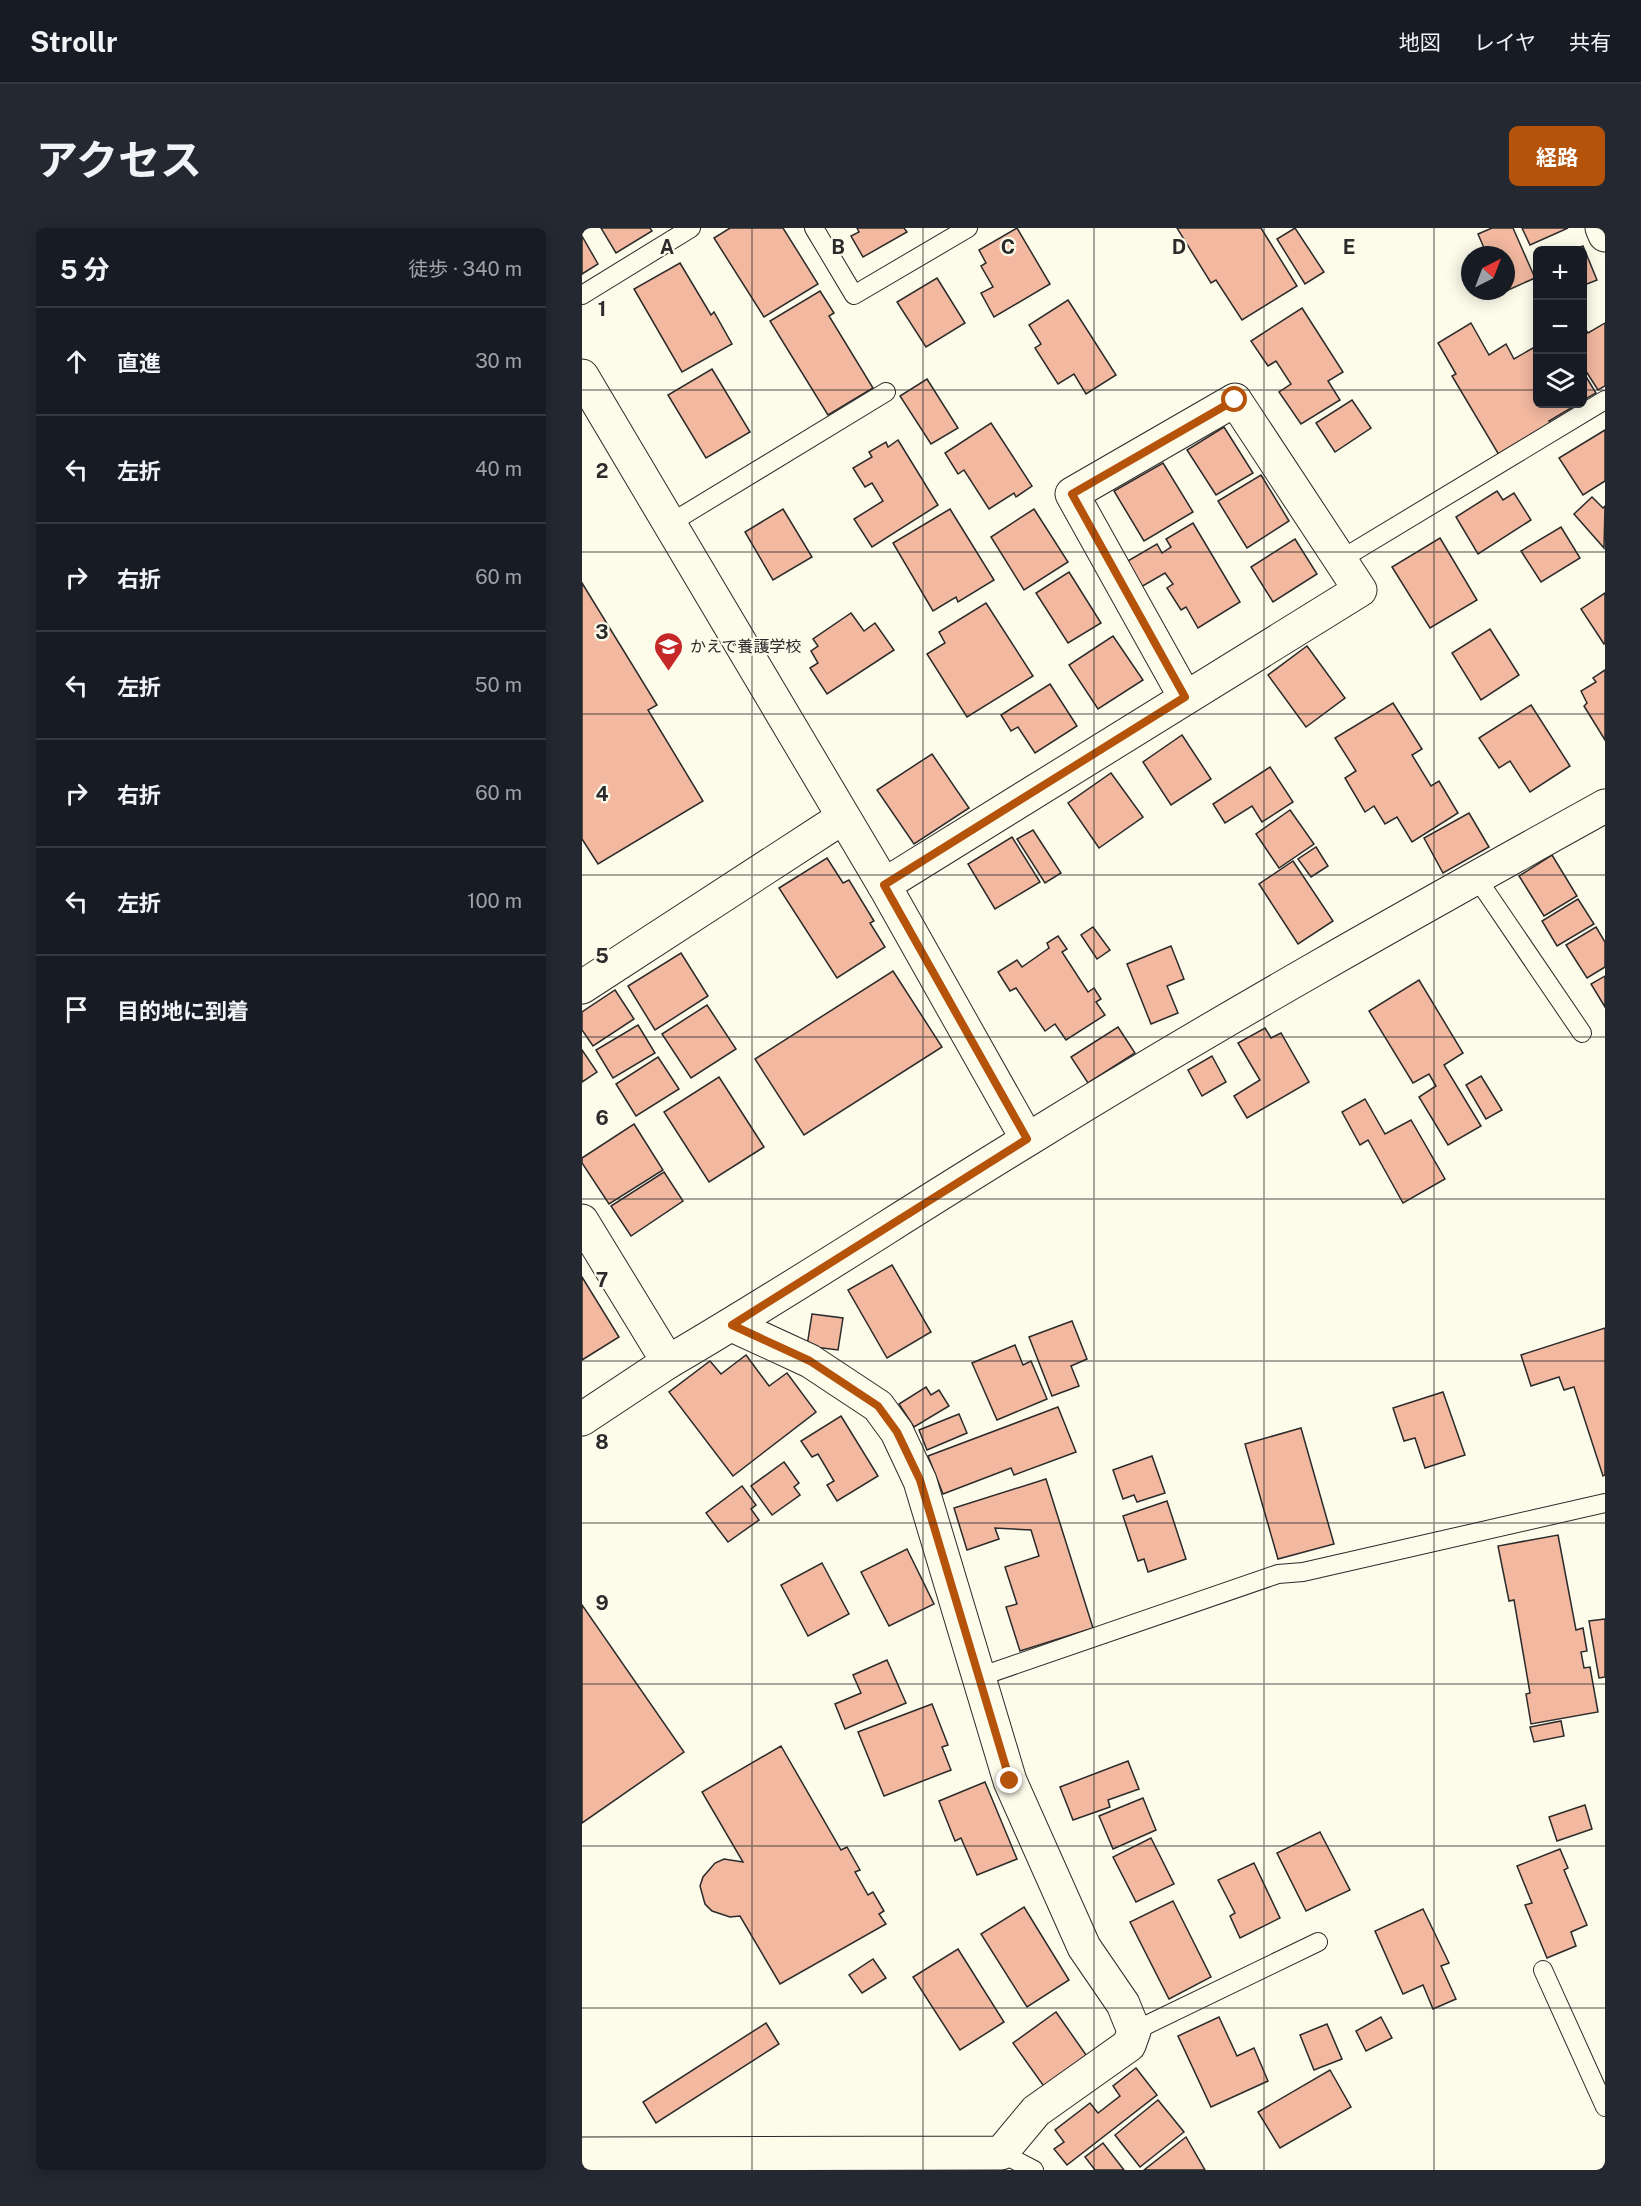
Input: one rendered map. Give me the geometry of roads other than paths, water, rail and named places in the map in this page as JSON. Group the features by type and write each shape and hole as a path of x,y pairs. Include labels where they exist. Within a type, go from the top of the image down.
{"street":[{"path":"1602,228 1605,235"},
{"path":"582,376 842,818 884,885 1027,1139"},
{"path":"884,885 1360,590 1235,400 1072,494 1185,697"},
{"path":"582,1419 668,1362 732,1325 1027,1139 1277,990 1605,806"},
{"path":"582,987 842,818"},
{"path":"582,1221 668,1362"},
{"path":"583,2152 1001,2153 1036,2111 1129,2045 1134,2031 1123,2004 1084,1947 1010,1781 920,1480 891,1424 878,1406 810,1361 732,1325"}],"lane":[{"path":"582,295 691,228"},
{"path":"814,228 854,295 968,228"},
{"path":"669,524 886,392"},
{"path":"1340,560 1605,400"},
{"path":"1476,878 1582,1033"},
{"path":"979,1677 1278,1574 1303,1572 1605,1503"},
{"path":"1134,2031 1317,1942"},
{"path":"1543,1970 1605,2107"},
{"path":"1001,2153 1034,2170"}],"place":[{"name":"かえで養護学校","path":"669,672"}]}
